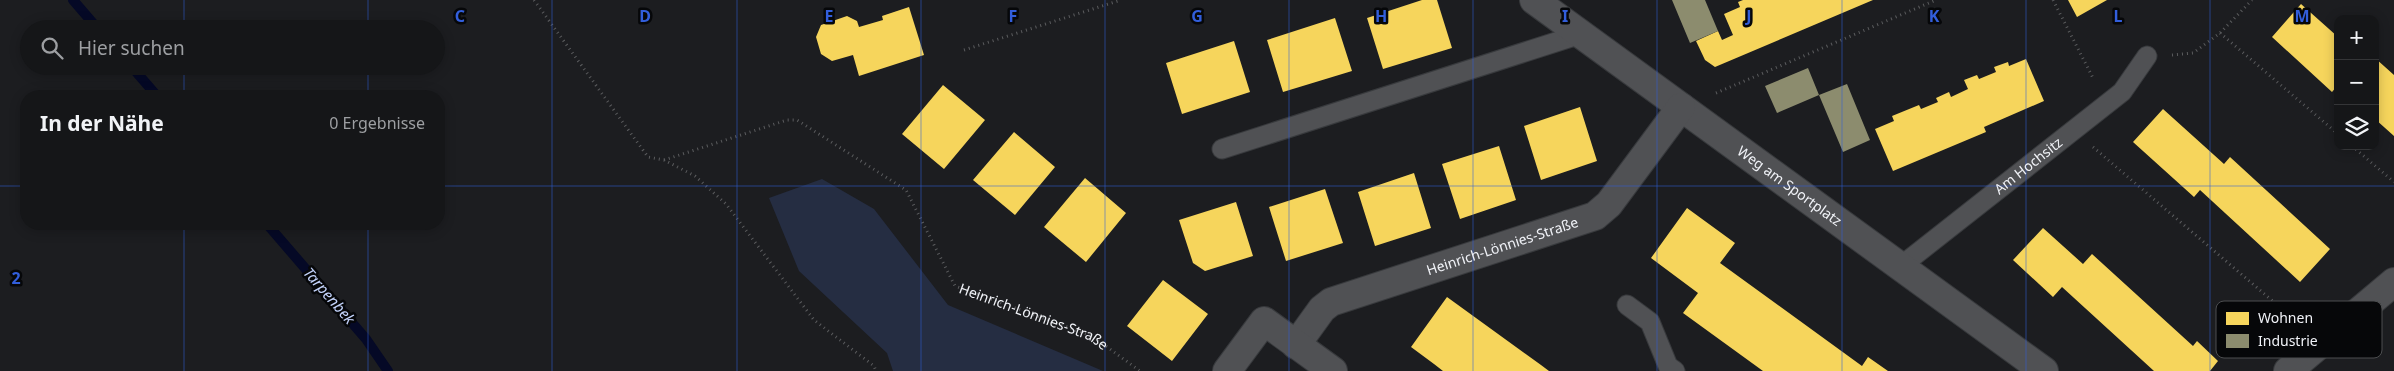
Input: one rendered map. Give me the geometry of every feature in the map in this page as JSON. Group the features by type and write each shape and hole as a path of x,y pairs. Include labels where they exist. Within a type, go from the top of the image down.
{"street":[{"name":"Weg am Sportplatz","path":"1534,0 2044,371"},
{"name":"Heinrich-Lönnies-Straße","path":"1296,344 1322,309 1331,302 1595,216 1609,204 1682,107"},
{"path":"2371,301 2394,282"},
{"path":"1227,371 1264,321 1329,370"},
{"path":"2288,371 2302,358"}],"lane":[{"path":"1222,149 1581,34"},
{"name":"Am Hochsitz","path":"1901,266 2122,92 2147,56"},
{"path":"1627,306 1650,322 1668,366 1675,371"}],"path":[{"path":"534,0 648,157 664,160 696,176 726,204 814,320 874,366 876,371"},
{"path":"964,50 1121,0"},
{"path":"1682,107 1936,0"},
{"path":"2053,0 2107,104"},
{"path":"2147,56 2193,53 2220,33 2252,0"},
{"path":"2220,33 2334,131"},
{"name":"Heinrich-Lönnies-Straße","path":"664,160 788,120 800,121 906,190 956,286 1092,336 1140,371"},
{"path":"2074,130 2272,301"},
{"path":"2357,150 2394,182"}],"shaded area":[{"path":"822,179 874,209 948,305 1103,371 893,371 887,353 799,271 769,198"}],"building: Wohnen":[{"path":"1422,0 1437,0 1452,48 1383,69 1367,18"},
{"path":"1743,0 1873,0 1715,67 1705,60 1696,41 1718,31 1722,40 1733,35 1724,14 1740,7 1738,2"},
{"path":"2068,0 2107,0 2077,17"},
{"path":"2301,4 2334,33 2334,90 2332,92 2272,37"},
{"path":"909,7 924,55 859,76 853,55 832,61 821,54 816,37 821,25 847,16 857,21 859,27 883,20 882,16"},
{"path":"1335,18 1352,71 1283,92 1267,40"},
{"path":"1234,41 1250,92 1182,114 1166,63"},
{"path":"2026,59 2044,101 1984,127 1986,132 1893,171 1875,129 1894,121 1892,116 1919,105 1921,109 1938,102 1936,98 1949,92 1951,97 1968,89 1964,80 1977,75 1979,79 1996,72 1994,67 2008,62 2009,66"},
{"path":"2379,62 2394,75 2394,136 2379,123"},
{"path":"943,85 985,120 944,169 902,134"},
{"path":"1580,107 1597,161 1541,180 1524,126"},
{"path":"2163,109 2224,164 2230,157 2330,249 2300,282 2200,190 2194,197 2133,142"},
{"path":"1014,132 1055,167 1015,215 973,180"},
{"path":"1499,146 1516,200 1460,219 1442,164"},
{"path":"1414,173 1431,228 1375,246 1358,192"},
{"path":"1085,178 1126,213 1086,262 1044,227"},
{"path":"1325,189 1343,243 1286,261 1269,207"},
{"path":"1236,202 1253,256 1205,271 1193,263 1179,220"},
{"path":"1687,208 1735,243 1720,263 1862,366 1868,357 1888,371 1763,371 1683,313 1698,293 1651,258"},
{"path":"2043,228 2083,264 2092,254 2193,346 2197,341 2218,361 2210,371 2154,371 2062,287 2053,297 2013,260"},
{"path":"1163,280 1208,314 1172,361 1127,326"},
{"path":"1447,297 1549,371 1443,371 1411,347"}],"building: Industrie":[{"path":"1672,0 1705,0 1718,31 1690,43"},
{"path":"1808,68 1819,95 1777,113 1765,86"},
{"path":"1847,84 1870,140 1843,152 1819,95"}],"waterway":[{"name":"Tarpenbek","path":"73,0 90,20"},
{"name":"Tarpenbek","path":"139,75 152,90"},
{"name":"Tarpenbek","path":"272,230 366,339 388,371"}]}
